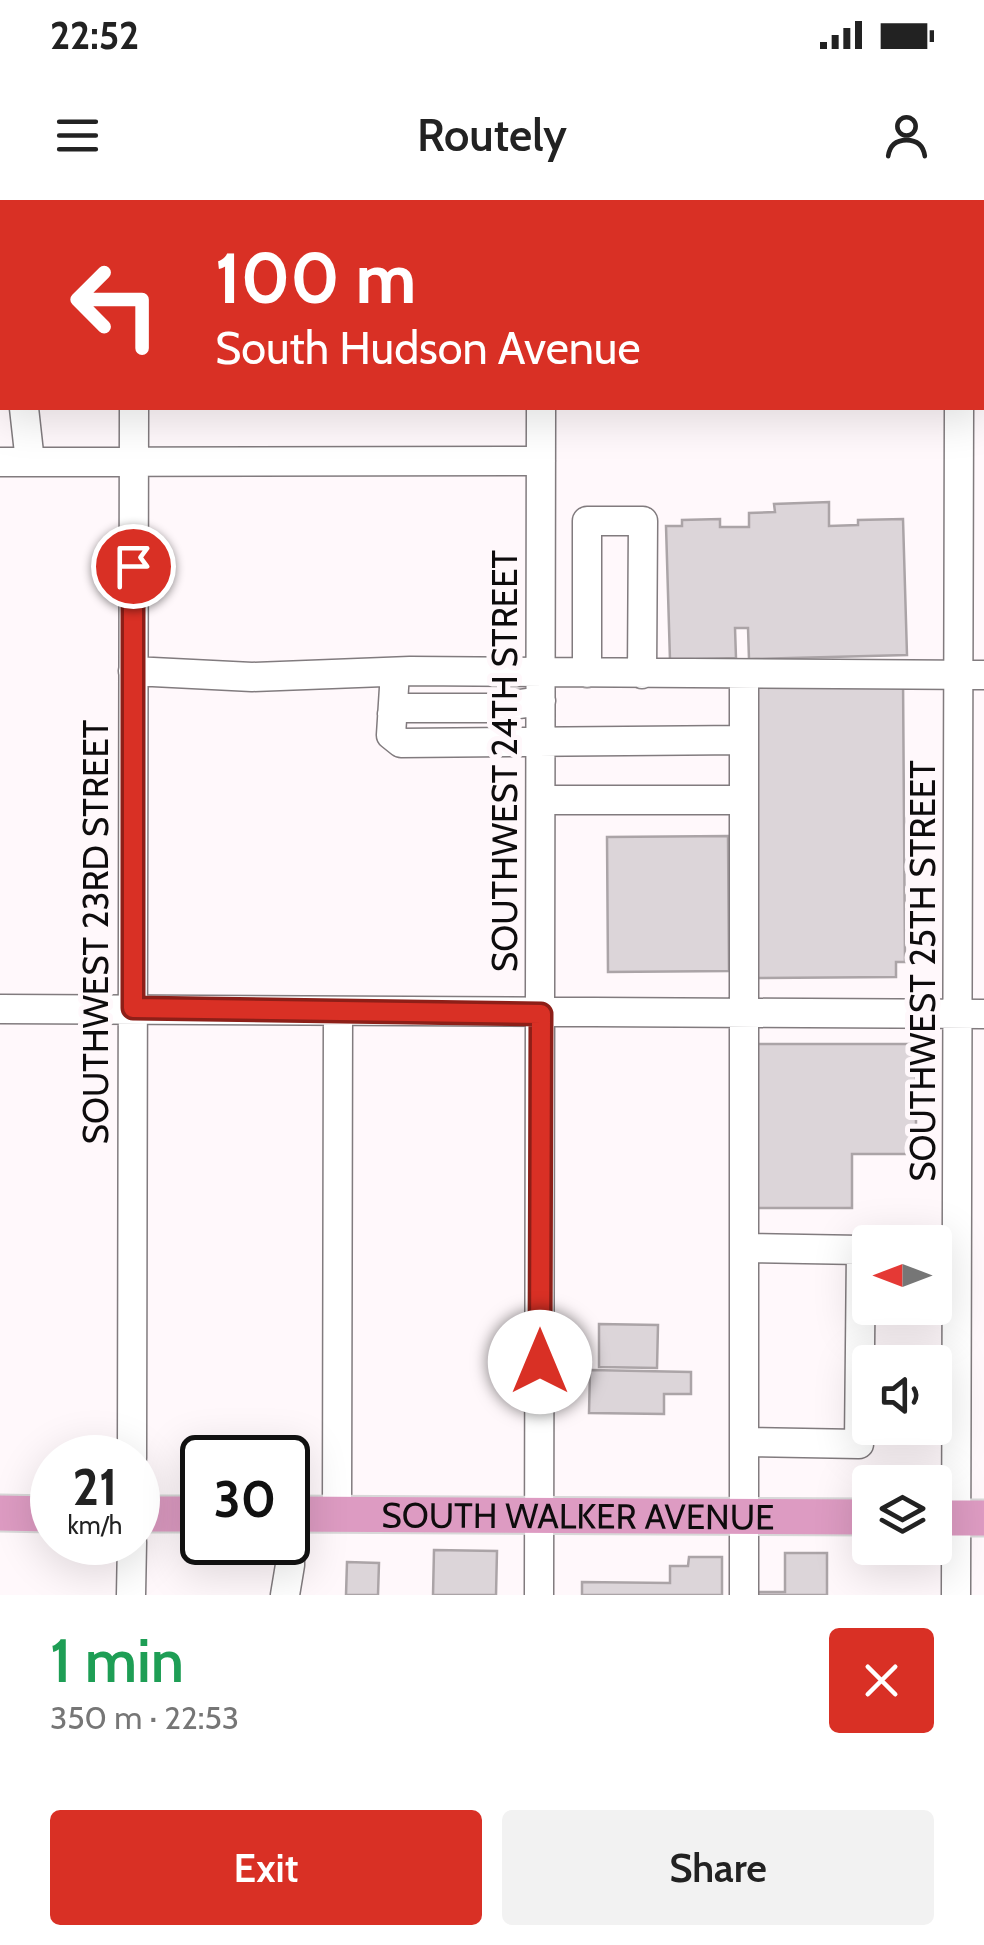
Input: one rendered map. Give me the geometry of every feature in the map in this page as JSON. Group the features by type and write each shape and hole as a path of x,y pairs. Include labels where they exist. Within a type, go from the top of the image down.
{"main road":[{"path":"0,1513 30,1514"},
{"name":"SOUTH WALKER AVENUE","path":"310,1514 852,1517"}],"street":[{"path":"24,410 30,462"},
{"name":"SOUTHWEST 23RD STREET","path":"132,1435 134,410"},
{"name":"SOUTHWEST 24TH STREET","path":"539,1595 541,410"},
{"name":"SOUTHWEST 25TH STREET","path":"956,1595 972,1014 972,461 959,410"},
{"path":"0,462 541,461"},
{"path":"587,673 587,521 643,521 642,674"},
{"path":"133,671 252,677 395,672 972,675"},
{"path":"395,672 391,736 401,744 744,740"},
{"path":"744,675 744,1595"},
{"path":"392,714 401,708 492,708 541,701"},
{"path":"541,800 744,800"},
{"path":"0,1009 972,1014"},
{"path":"337,1514 338,1011"},
{"path":"744,1248 861,1250 860,1444 745,1442"},
{"path":"131,1595 132,1565"},
{"path":"285,1595 290,1565"}],"building":[{"path":"829,502 829,526 858,525 858,520 903,519 907,655 749,659 748,628 735,628 736,658 670,660 666,526 682,526 682,520 720,519 720,527 749,527 749,513 775,512 774,504"},
{"path":"903,677 905,962 896,962 896,977 755,978 753,678"},
{"path":"728,836 729,971 608,972 607,837"},
{"path":"751,1044 916,1044 916,1154 852,1154 852,1208 751,1208"},
{"path":"599,1324 658,1325 657,1368 599,1367"},
{"path":"590,1370 691,1372 691,1394 664,1394 664,1414 589,1413"},
{"path":"434,1550 497,1551 496,1595 433,1595"},
{"path":"785,1553 827,1553 827,1595 754,1595 785,1592"},
{"path":"689,1557 722,1557 722,1595 582,1595 582,1582 670,1583 670,1566 688,1566"},
{"path":"347,1562 379,1563 378,1595 346,1595"}],"route":[{"path":"133,566 133,1008 541,1014 540,1362"}]}
